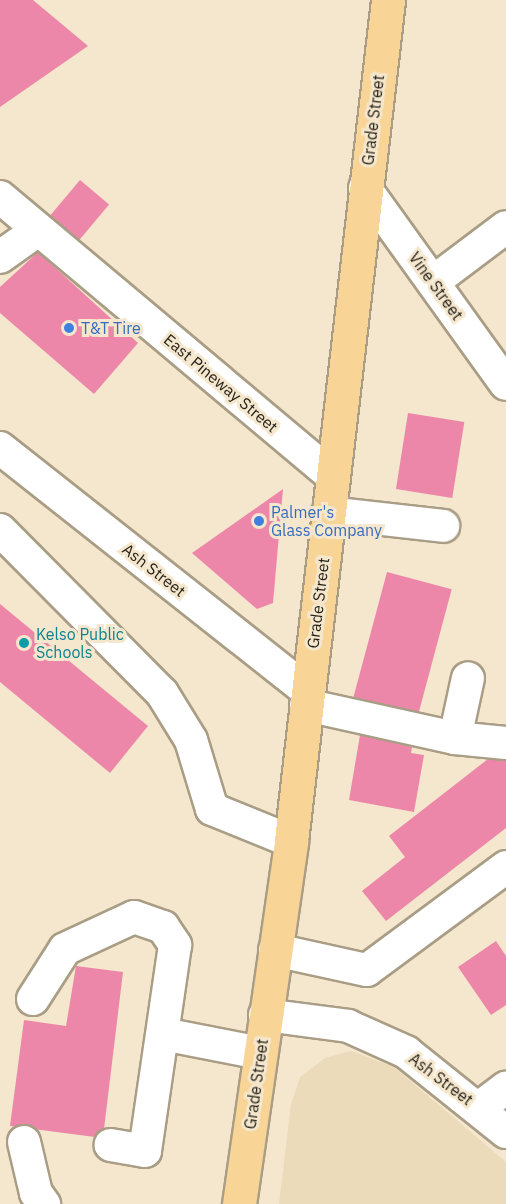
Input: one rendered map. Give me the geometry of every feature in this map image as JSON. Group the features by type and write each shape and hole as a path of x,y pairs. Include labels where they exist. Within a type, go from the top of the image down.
{"main road":[{"name":"Grade Street","path":"239,1204 291,841 388,0"}],"street":[{"name":"Vine Street","path":"365,188 504,376"},
{"name":"East Pineway Street","path":"0,197 332,476"},
{"path":"433,282 506,226"},
{"path":"0,257 38,230"},
{"name":"Ash Street","path":"0,448 307,698"},
{"path":"328,513 443,526"},
{"path":"0,530 162,693 191,741 212,810 291,841"},
{"path":"455,738 468,678"},
{"path":"307,698 455,738 506,743"},
{"path":"275,950 367,970 506,867"},
{"path":"33,999 65,949 134,917 163,927 175,945 145,1151 111,1145"},
{"name":"Ash Street","path":"265,1015 348,1026 396,1047 478,1108 506,1132"},
{"path":"163,1034 260,1053"},
{"path":"478,1108 506,1088"},
{"path":"24,1142 36,1193 44,1204"}],"shaded area":[{"path":"351,1051 394,1067 506,1162 506,1204 279,1204 291,1104 300,1077 325,1058"}],"building":[{"path":"0,0 33,0 88,46 0,107"},
{"path":"80,180 109,204 79,240 50,216"},
{"name":"T&T Tire","path":"38,252 138,343 94,394 0,313 0,287"},
{"path":"408,413 464,422 452,498 396,489"},
{"name":"Palmer's Glass Company","path":"283,489 273,603 257,609 192,553"},
{"path":"387,572 452,589 418,715 353,698"},
{"name":"Kelso Public Schools","path":"0,604 148,726 110,773 0,682"},
{"path":"360,735 412,747 411,753 424,755 414,812 349,800"},
{"path":"488,759 506,761 506,828 386,921 362,891 405,857 389,836"},
{"path":"496,941 506,956 506,1005 491,1015 458,967"},
{"path":"76,966 123,972 104,1129 95,1137 10,1126 24,1020 66,1026"}],"place":[{"name":"T&T Tire","path":"69,328"},
{"name":"Palmer's Glass Company","path":"259,521"},
{"name":"Kelso Public Schools","path":"24,643"}]}
